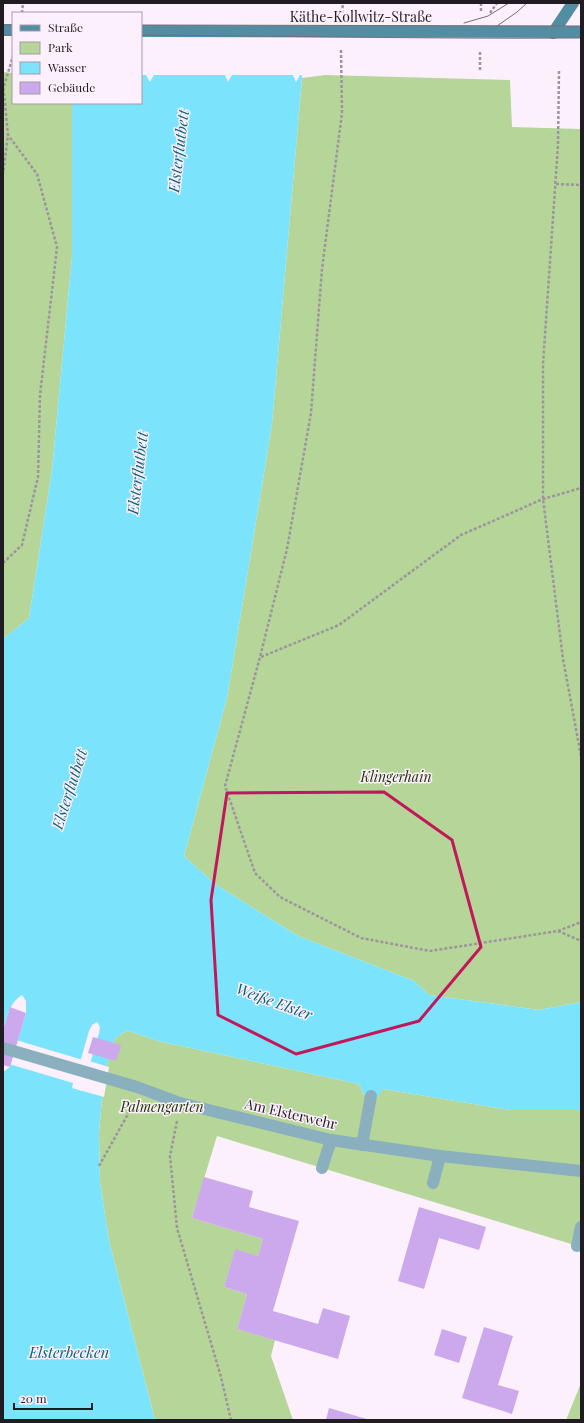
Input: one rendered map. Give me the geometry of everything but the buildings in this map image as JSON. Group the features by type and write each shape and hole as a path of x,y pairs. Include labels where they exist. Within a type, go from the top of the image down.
{"main road":[{"path":"553,33 573,3"},
{"name":"Käthe-Kollwitz-Straße","path":"142,31 581,32"}],"lane":[{"name":"Am Elsterwehr","path":"3,1048 135,1086 180,1103 331,1140 440,1156 581,1171"},
{"path":"362,1145 370,1096"},
{"path":"322,1168 331,1140"},
{"path":"433,1183 440,1156"},
{"path":"577,1246 581,1227"}],"path":[{"path":"3,174 8,135 4,85 12,59"},
{"path":"342,63 342,113 322,269 311,413 287,549 260,658 225,786 254,873 280,897 361,938 430,951 558,931 581,922"},
{"path":"559,71 559,128 556,184 543,364 543,499 563,659 581,756"},
{"path":"3,563 22,545 38,477 40,395 57,247 36,174 8,135"},
{"path":"556,184 581,186"},
{"path":"260,658 339,625 461,535 543,499 581,488"},
{"path":"558,931 581,941"},
{"path":"99,1166 128,1114 135,1086"},
{"path":"180,1103 170,1156 177,1228 222,1376 231,1420"}],"highlighted area":[{"path":"384,792 452,840 481,947 419,1021 296,1054 218,1015 211,900 227,793"}],"green space":[{"path":"3,72 12,73 12,104 72,104 72,256 52,470 29,618 3,639"},
{"name":"Klingerhain","path":"325,75 510,80 512,127 581,129 581,1002 539,1010 429,995 414,981 298,936 215,884 184,856 227,698 272,424 302,78"},
{"name":"Palmengarten","path":"129,1031 158,1041 359,1084 364,1095 383,1089 510,1110 581,1110 581,1247 217,1136 192,1218 263,1239 258,1256 235,1250 224,1287 247,1294 237,1329 275,1340 271,1356 293,1420 155,1420 109,1241 100,1182 99,1132 103,1087 110,1051 115,1039 122,1033"},
{"path":"581,1383 581,1420 566,1420"}],"water":[{"path":"145,3 146,75 150,82 154,75 225,75 228,82 232,75 293,75 296,82 300,75 302,3 302,78 272,424 227,698 184,856 215,884 298,936 414,981 429,995 539,1010 581,1002 581,1110 510,1110 383,1089 377,1098 364,1095 359,1084 158,1041 129,1031 122,1033 115,1039 110,1051 103,1087 99,1132 100,1182 109,1241 155,1420 3,1420 3,1072 10,1067 26,1013 26,1001 22,995 14,1002 9,1011 3,1030 3,639 29,618 52,470 72,256 72,104 142,104 141,12","holes":["97,1022 100,1027 82,1091 73,1087 89,1031 92,1025"]}],"pier":[{"path":"81,3 147,3 149,75 142,75 142,12 81,12"},
{"path":"151,3 226,3 227,75 151,75"},
{"path":"229,3 294,3 295,75 230,75"},
{"path":"297,3 304,3 304,75 298,75"},
{"path":"16,1040 83,1060 75,1086 81,1088 89,1061 109,1067 104,1097 72,1088 73,1083 9,1064"}],"tram line":[{"path":"464,23 488,16 509,3"},
{"path":"497,26 527,3"},
{"path":"3,25 12,25"},
{"path":"142,25 581,26"},
{"path":"3,35 12,35"},
{"path":"142,35 581,38"}],"water label":[{"name":"Elsterflutbett","path":"179,151"},
{"name":"Elsterflutbett","path":"138,473"},
{"name":"Elsterflutbett","path":"70,789"},
{"name":"Weiße Elster","path":"274,1002"},
{"name":"Elsterbecken","path":"69,1353"}]}
